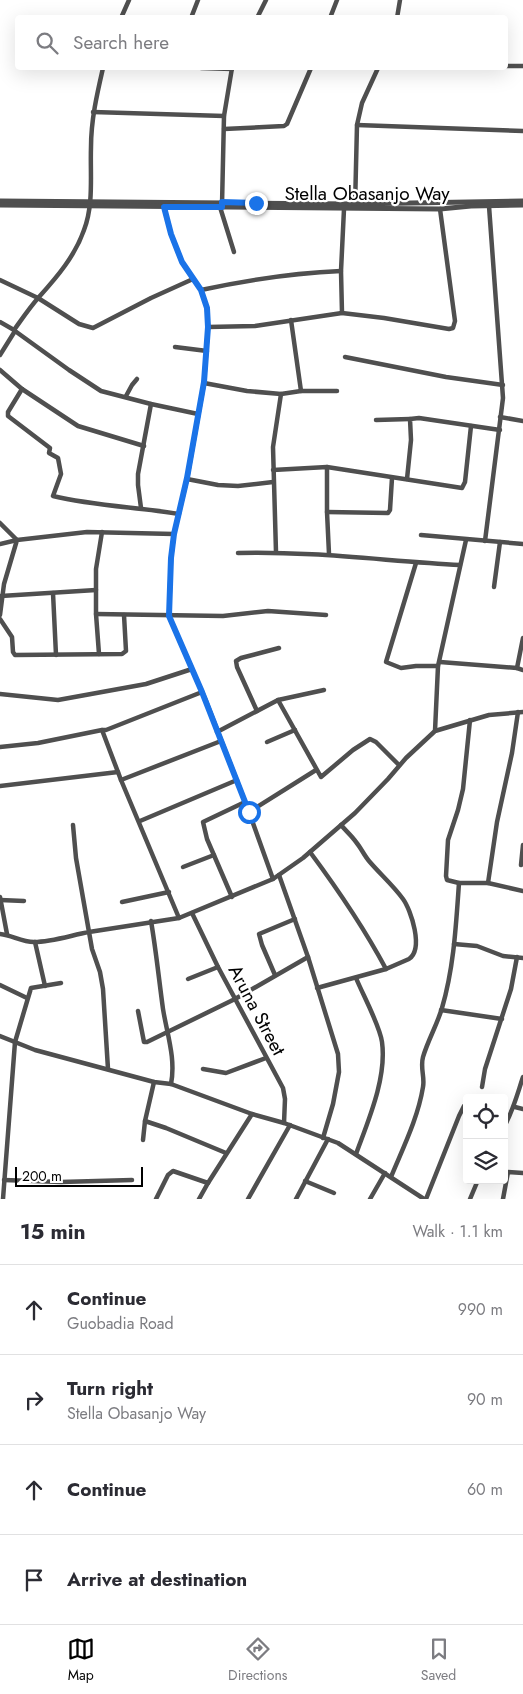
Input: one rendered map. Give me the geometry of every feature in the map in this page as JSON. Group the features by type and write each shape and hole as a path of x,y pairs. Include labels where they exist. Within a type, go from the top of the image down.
{"street":[{"path":"122,15 129,0"},
{"path":"192,15 198,0"},
{"path":"258,15 266,0"},
{"path":"331,15 337,0"},
{"path":"398,15 400,0"},
{"path":"508,66 523,66"},
{"path":"0,355 14,330 70,258 84,230 89,204 93,112 102,70"},
{"path":"232,70 224,116 221,205 234,252"},
{"path":"224,129 284,126 310,70"},
{"path":"355,207 357,125 362,103 377,70"},
{"path":"93,112 224,116"},
{"path":"357,125 523,131"},
{"path":"0,201 89,204"},
{"path":"153,204 355,207 523,201"},
{"name":"Stella Obasanjo Way","path":"0,205 153,204 164,207 221,205 344,209 355,207 440,209 475,204 489,206 523,205"},
{"path":"485,541 503,398 489,206"},
{"path":"164,207 182,262 201,290 207,308 208,327 204,382 187,478 174,534 171,558 169,616 237,780 273,878"},
{"path":"342,313 341,271 344,209"},
{"path":"208,327 255,326 342,313 449,329 453,328 455,321 440,209"},
{"path":"201,290 264,278 341,271"},
{"path":"0,280 38,298 79,324 93,328 151,298 194,279"},
{"path":"291,320 301,391"},
{"path":"0,322 101,391 198,414"},
{"path":"175,347 207,351"},
{"path":"344,357 446,377 503,385"},
{"path":"0,370 22,389 78,426 144,446"},
{"path":"126,396 137,379"},
{"path":"204,382 247,391 282,394 301,391 337,391"},
{"path":"22,389 8,412 8,416 41,440 50,448 49,453 58,458 61,474 53,496 76,502 141,508 179,514"},
{"path":"276,552 273,447 282,394"},
{"path":"141,508 138,474 150,404"},
{"path":"500,417 523,421"},
{"path":"376,420 419,418 500,430"},
{"path":"407,479 410,419"},
{"path":"273,470 327,467 462,488 465,482 471,426"},
{"path":"327,467 329,554"},
{"path":"187,478 218,485 238,486 273,482"},
{"path":"327,512 388,513 390,510 392,478"},
{"path":"0,523 17,540"},
{"path":"0,544 17,540 102,532 174,534"},
{"path":"99,654 96,614 96,569 102,532"},
{"path":"421,535 523,544"},
{"path":"0,615 1,596 17,540"},
{"path":"435,731 439,664 466,540"},
{"path":"494,587 500,542"},
{"path":"238,552 329,554 416,563 460,565"},
{"path":"416,563 386,662 401,668 439,664 517,668 523,670"},
{"path":"1,596 96,590"},
{"path":"53,594 56,656"},
{"path":"96,614 224,616 268,612 326,615"},
{"path":"0,619 12,637 15,655 122,654 126,652 124,615"},
{"path":"517,668 523,638"},
{"path":"257,711 236,660 279,648"},
{"path":"0,694 58,700 146,684 192,669"},
{"path":"217,732 278,700 324,690"},
{"path":"0,746 46,741 106,730 202,692"},
{"path":"278,700 321,776 370,739 376,742 399,765"},
{"path":"0,934 7,934 16,939 35,942 151,921 179,918 232,897 279,875 310,852 376,792 427,736 435,731 497,713 520,712 497,822 488,883"},
{"path":"470,720 463,790 448,840 447,880 459,883 488,883 523,891"},
{"path":"102,730 179,918"},
{"path":"267,742 295,730"},
{"path":"121,780 220,741"},
{"path":"249,812 316,770"},
{"path":"0,786 118,772"},
{"path":"140,821 237,780"},
{"path":"232,897 203,827 203,822 245,802"},
{"path":"73,825 76,858 92,949 100,972 103,989 108,1069"},
{"path":"318,988 386,969 410,959 416,951 411,914 403,899 366,858 356,842 341,825"},
{"path":"521,865 523,845"},
{"path":"310,852 347,902 386,969"},
{"path":"183,867 214,855"},
{"path":"279,875 308,956 338,1054 336,1088 326,1139 296,1199"},
{"path":"391,1177 413,1124 423,1089 424,1079 421,1067 423,1057 448,987 459,883"},
{"path":"122,902 169,892"},
{"path":"7,934 0,899 24,901"},
{"name":"Aruna Street","path":"192,913 218,967 283,1088 285,1099 284,1123"},
{"path":"275,975 259,934 295,919"},
{"path":"151,921 163,1012 169,1032 174,1073 171,1084"},
{"path":"35,942 45,986"},
{"path":"454,944 477,946 503,956 523,958"},
{"path":"138,1011 144,1042 169,1032 235,999 308,956"},
{"path":"482,1087 485,1069 511,989 517,957"},
{"path":"188,979 218,967"},
{"path":"356,978 382,1042 381,1077 370,1116 356,1154"},
{"path":"3,1199 15,1042 31,988 61,983"},
{"path":"0,985 27,998"},
{"path":"441,1010 502,1019"},
{"path":"0,1036 35,1050 154,1082 171,1084 252,1114 290,1125 326,1139 356,1154 425,1199 463,1108"},
{"path":"203,1069 226,1073 266,1058"},
{"path":"508,1118 515,1106 523,1078"},
{"path":"143,1140 145,1121 154,1082"},
{"path":"515,1106 523,1108"},
{"path":"199,1199 252,1114"},
{"path":"145,1121 173,1130 226,1153"},
{"path":"248,1199 290,1125"},
{"path":"0,1146 8,1148"},
{"path":"156,1199 168,1175 173,1171 208,1183"},
{"path":"503,1199 508,1172 523,1173"},
{"path":"370,1199 385,1173"},
{"path":"4,1180 61,1182 132,1180"},
{"path":"305,1181 334,1193"},
{"path":"470,1199 476,1184"}],"route":[{"path":"249,812 202,692 169,616 171,558 174,534 187,478 204,382 208,327 207,308 201,290 182,262 171,234 164,207 222,207 222,202 256,203"}]}
